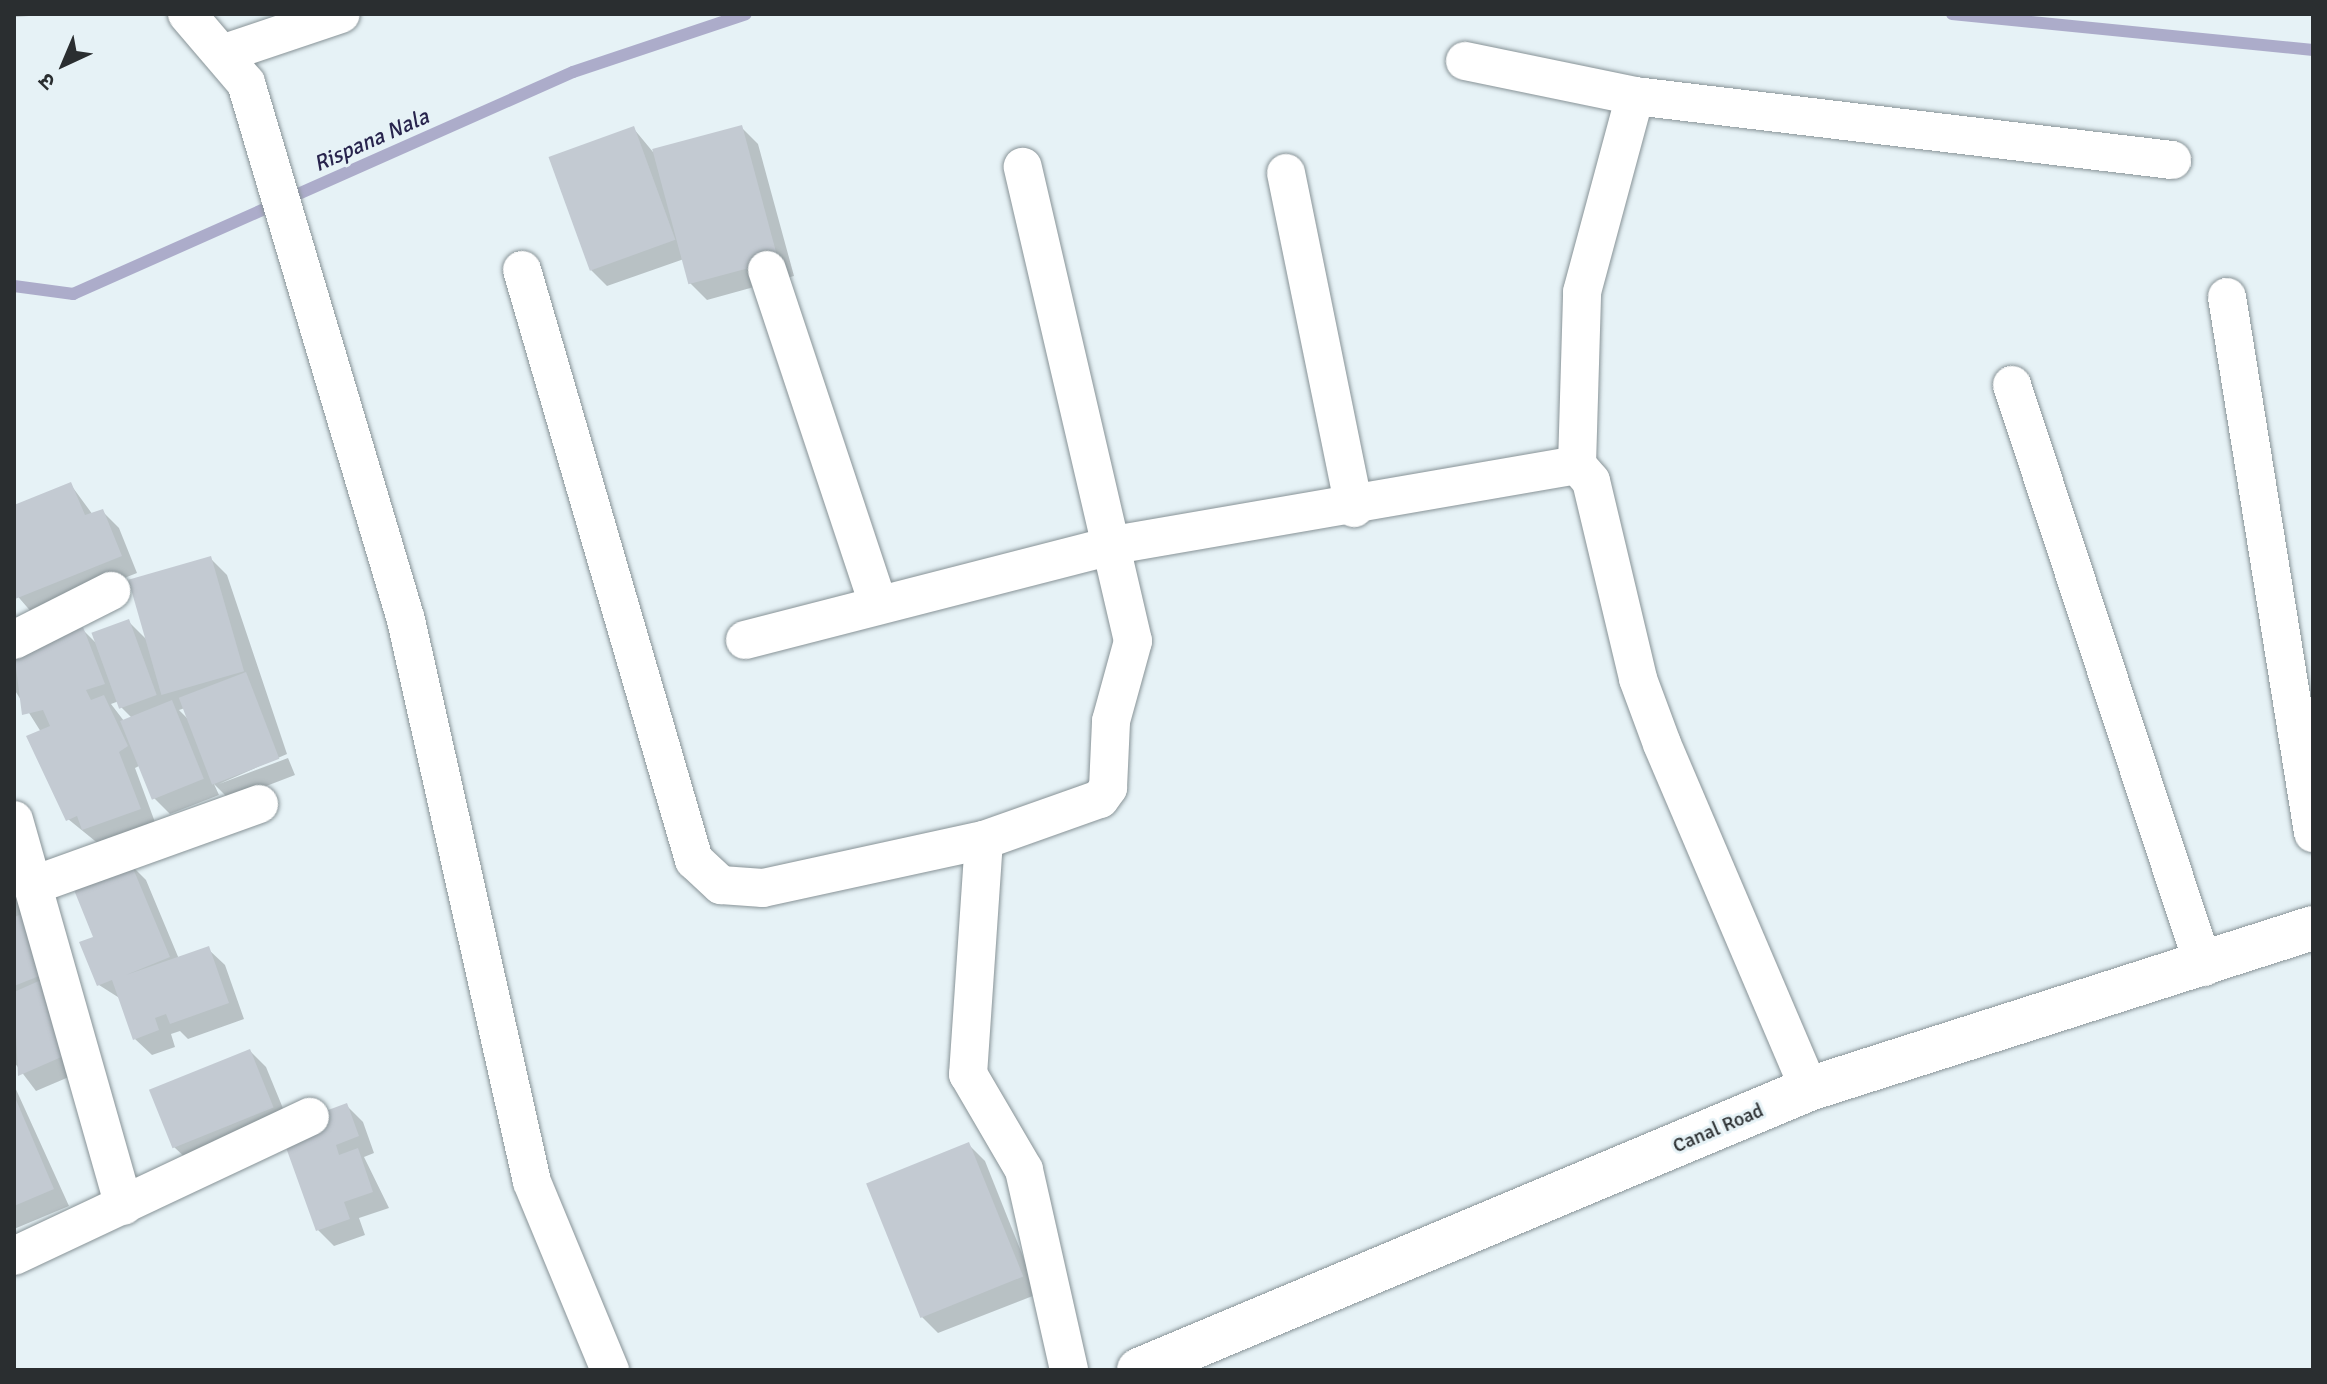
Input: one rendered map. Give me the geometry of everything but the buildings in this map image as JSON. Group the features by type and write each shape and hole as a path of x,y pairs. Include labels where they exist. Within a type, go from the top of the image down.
{"street":[{"path":"187,14 236,68 310,317 410,634 532,1182 610,1370"},
{"path":"236,68 341,14"},
{"path":"1465,61 1635,96 2172,160"},
{"path":"1635,96 1582,292 1577,465 1591,481 1638,679 1662,744 1809,1089"},
{"path":"522,270 694,860 721,885 763,888 984,840 1093,806 1108,788 1111,721 1133,641 1114,545 1023,167"},
{"path":"1286,173 1354,508"},
{"path":"767,270 877,601"},
{"path":"2227,297 2313,833"},
{"path":"2012,385 2204,967"},
{"path":"745,640 877,601 1114,545 1354,508 1577,465"},
{"path":"14,640 111,591"},
{"path":"37,884 259,804"},
{"path":"14,820 37,884 124,1206"},
{"path":"984,840 968,1074 1024,1170 1069,1370"},
{"name":"Canal Road","path":"1139,1370 1809,1089 2204,967 2313,928"},
{"path":"14,1256 310,1117"}],"waterway":[{"name":"Rispana Nala","path":"14,286 73,294 573,72 746,14"},
{"name":"Rispana Nala","path":"1952,14 2313,50"}]}
